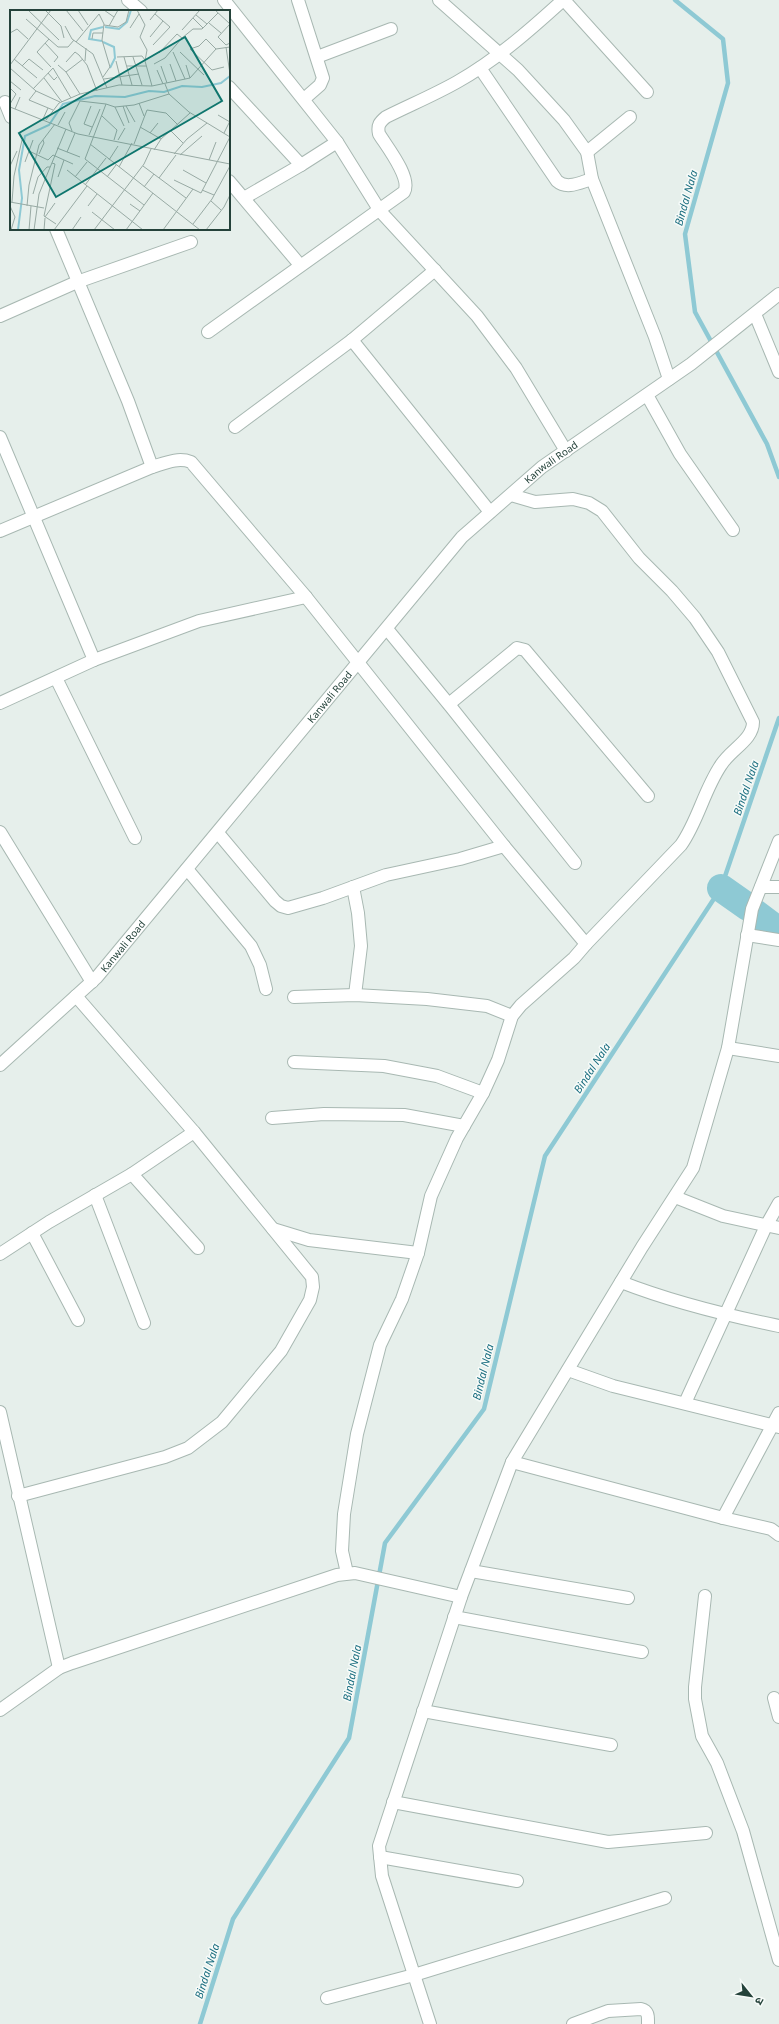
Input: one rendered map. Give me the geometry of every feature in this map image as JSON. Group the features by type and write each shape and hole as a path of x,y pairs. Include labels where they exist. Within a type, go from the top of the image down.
{"street":[{"path":"128,0 140,10"},
{"path":"224,0 337,142 380,210 477,316 516,368 566,451"},
{"path":"298,0 317,57 322,78 320,85 304,99"},
{"path":"439,0 500,54 541,94 564,120 587,152 592,179 655,337 669,379"},
{"path":"208,332 404,192 407,188 405,176 379,134 377,128 380,122 386,117 457,82 480,68 500,54 564,0 647,92"},
{"path":"317,57 391,29"},
{"path":"480,68 561,185 566,186 592,179"},
{"path":"230,88 301,165"},
{"path":"5,102 10,114"},
{"path":"587,152 630,117"},
{"path":"244,198 337,142"},
{"path":"230,182 300,265"},
{"path":"56,230 128,401 152,468"},
{"path":"0,316 77,282 191,242"},
{"path":"235,427 352,340 435,270"},
{"path":"779,294 755,314 779,372"},
{"name":"Kanwali Road","path":"0,1065 92,982 218,833 462,537 512,495 542,467 692,364 755,314"},
{"path":"352,340 490,512"},
{"path":"647,395 680,454 734,530"},
{"path":"0,436 94,660"},
{"path":"0,531 152,468 184,459 191,462 306,597 504,846 586,944"},
{"path":"351,1573 342,1551 344,1514 358,1434 380,1345 402,1299 418,1253 431,1196 464,1126 483,1093 498,1060 512,1016 521,1005 574,958 681,845 689,834 721,766 731,751 749,737 753,730 753,722 718,652 695,618 672,591 639,558 602,511 589,503 573,499 535,502 512,495"},
{"path":"0,703 94,660 199,621 306,597"},
{"path":"387,629 449,704 575,863"},
{"path":"449,704 517,648 521,648 525,650 648,796"},
{"path":"56,678 135,838"},
{"path":"0,832 92,982"},
{"path":"218,833 275,901 281,906 288,908 386,875 460,859 504,846"},
{"path":"430,2024 382,1876 379,1846 461,1597 512,1462 695,1163 728,1048 752,909 779,841"},
{"path":"187,869 227,915 251,946 260,965 266,989"},
{"path":"761,887 779,886"},
{"path":"353,887 358,913 361,946 355,995"},
{"path":"748,935 779,940"},
{"path":"294,997 355,995 427,999 488,1006 512,1016"},
{"path":"18,1496 188,1448 222,1422 281,1351 310,1300 314,1288 312,1277 194,1132 76,996"},
{"path":"728,1048 779,1056"},
{"path":"294,1062 384,1066 437,1076 483,1093"},
{"path":"272,1118 324,1114 404,1115 464,1126"},
{"path":"0,1254 32,1233 132,1174 194,1132"},
{"path":"132,1174 198,1248"},
{"path":"95,1195 144,1323"},
{"path":"675,1197 723,1216 779,1228"},
{"path":"685,1403 766,1226 779,1203"},
{"path":"273,1229 309,1240 382,1247 418,1253"},
{"path":"32,1233 78,1320"},
{"path":"621,1282 660,1297 726,1315 779,1326"},
{"path":"568,1370 613,1386 776,1426"},
{"path":"0,1412 18,1496 59,1668"},
{"path":"723,1518 776,1426 779,1413"},
{"path":"512,1462 723,1518 771,1529 778,1533"},
{"path":"471,1571 628,1598"},
{"path":"0,1710 59,1668 221,1612 351,1573 461,1597"},
{"path":"705,1596 695,1687 695,1699 700,1727 702,1736 717,1764 743,1831 779,1960"},
{"path":"454,1618 642,1652"},
{"path":"774,1698 779,1717"},
{"path":"423,1711 611,1745"},
{"path":"393,1802 608,1842 706,1833"},
{"path":"380,1857 517,1881"},
{"path":"327,1998 414,1975 665,1898"},
{"path":"573,2024 608,2011 641,2009 646,2010 648,2014 648,2024"}],"waterway":[{"name":"Bindal Nala","path":"675,0 723,39 728,83 685,234 695,312 767,444 779,477"},
{"name":"Bindal Nala","path":"200,2024 233,1919 349,1738 385,1543 484,1409 545,1156 721,888 779,718"},
{"path":"721,888 748,907"},
{"path":"755,913 779,931"}]}
